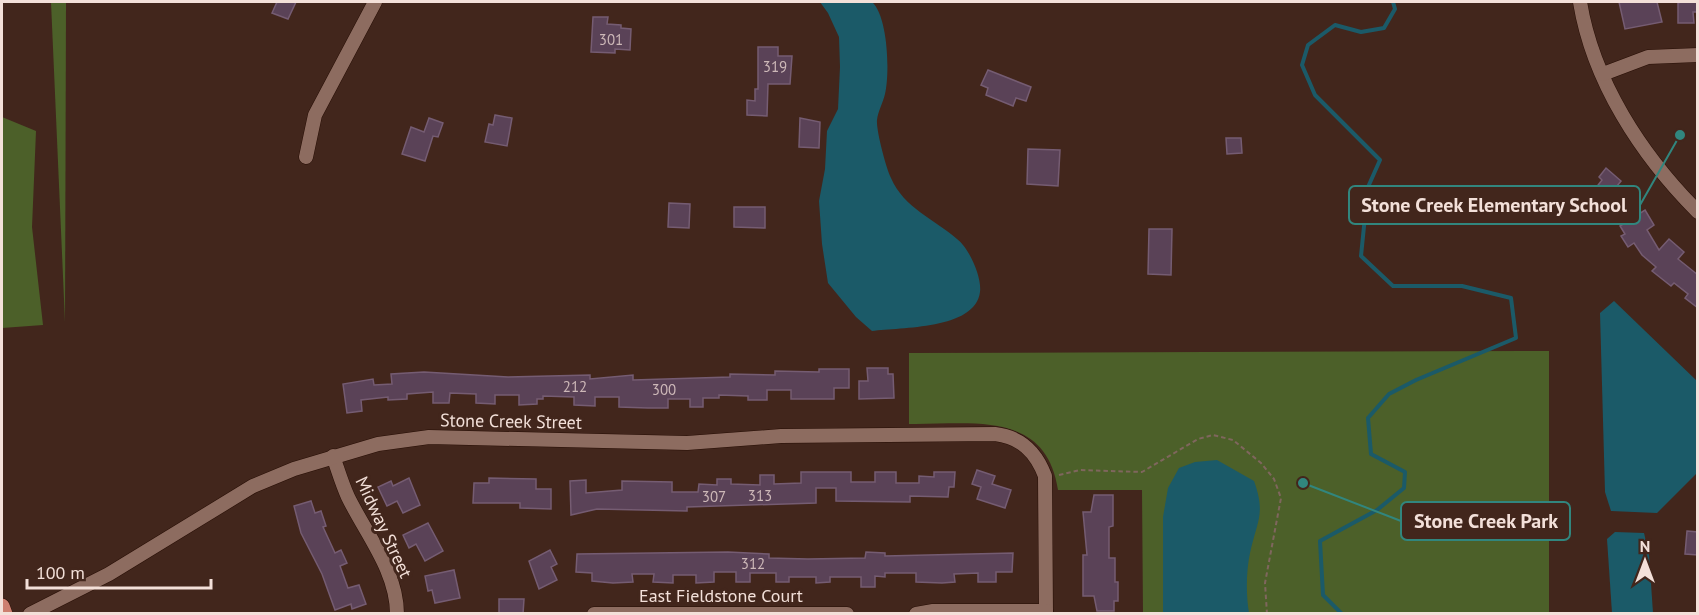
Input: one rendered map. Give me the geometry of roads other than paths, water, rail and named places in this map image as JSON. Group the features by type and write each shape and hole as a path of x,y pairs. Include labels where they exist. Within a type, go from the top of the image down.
{"main road":[{"path":"2,606 5,614"}],"street":[{"path":"306,157 315,115 375,2"},
{"path":"1580,2 1593,57 1617,106 1654,162 1678,193 1698,212"},
{"path":"1603,74 1654,56 1698,55"},
{"name":"Stone Creek Street","path":"30,614 109,574 253,486 333,456 378,444 429,437 687,443 781,436 997,434 1019,441 1028,447 1041,465 1047,486 1046,612"},
{"name":"Midway Street","path":"333,456 347,495 389,574 394,588 397,614"},
{"path":"916,614 933,610 1046,612"},
{"name":"East Fieldstone Court","path":"594,614 847,614"}],"water":[{"path":"820,2 872,2 877,9 884,32 887,73 887,85 877,125 882,149 889,173 904,197 920,212 962,243 970,256 977,271 980,292 975,304 965,314 935,324 872,331 856,317 828,283 819,201 825,169 827,131 838,109 840,67 839,37"},
{"path":"1614,301 1697,381 1697,473 1657,513 1611,511 1605,492 1600,313"},
{"path":"1217,460 1254,481 1258,492 1260,510 1247,576 1249,613 1163,613 1163,517 1168,488 1179,468 1195,462"},
{"path":"1615,532 1644,533 1649,554 1653,613 1612,613 1607,539"}],"waterway":[{"path":"1342,614 1323,595 1320,541 1377,510 1404,488 1405,472 1371,454 1368,418 1389,394 1416,380 1516,338 1511,298 1462,286 1393,286 1361,256 1368,187 1380,160 1315,95 1302,65 1308,45 1335,25 1361,32 1384,28 1395,9 1393,2"}],"place":[{"name":"Stone Creek Elementary School","path":"1680,135"},
{"name":"Stone Creek Park","path":"1303,483"}]}
